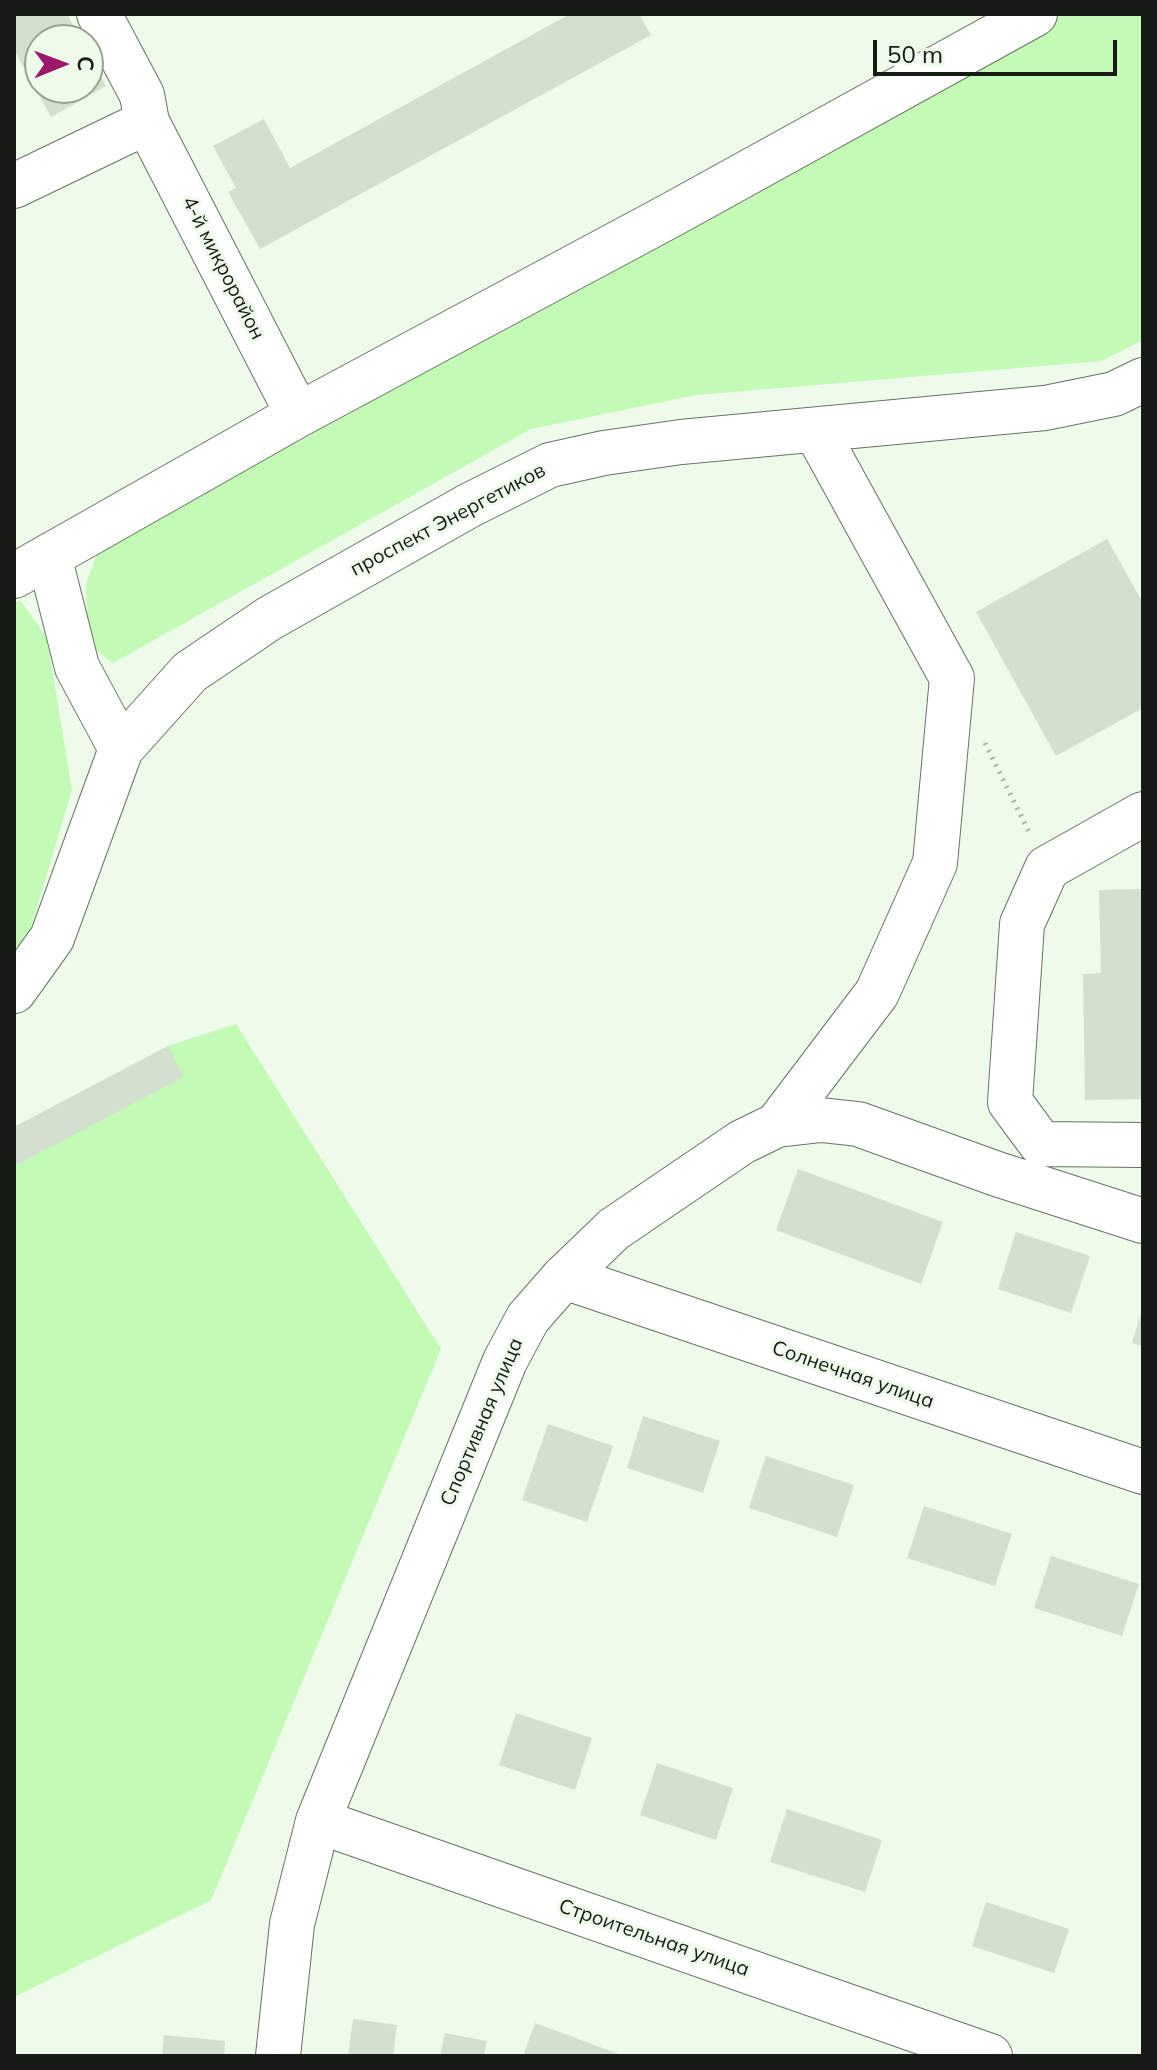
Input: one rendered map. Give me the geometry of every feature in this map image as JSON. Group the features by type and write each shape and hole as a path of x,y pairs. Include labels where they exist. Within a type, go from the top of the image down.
{"street":[{"name":"4-й микрорайон","path":"99,14 142,95 147,122 298,415"},
{"path":"121,749 77,667 31,566 298,415 671,215 1035,14"},
{"path":"14,186 147,122"},
{"name":"проспект Энергетиков","path":"14,991 52,938 121,749 190,672 270,618 470,505 550,465 604,453 681,442 1045,408 1114,394 1143,380"},
{"path":"777,1125 877,993 935,863 952,678 816,431"},
{"path":"997,1174 1010,1102 1022,924 1047,868 1143,814"},
{"path":"1010,1102 1041,1144 1143,1145"},
{"name":"Спортивная улица","path":"278,2056 292,1924 318,1821 505,1361 528,1318 564,1277 614,1229 742,1142 777,1125 821,1120 858,1124 997,1174 1143,1221"},
{"name":"Солнечная улица","path":"564,1277 1143,1472"},
{"name":"Строительная улица","path":"318,1821 990,2056"}],"path":[{"path":"979,732 1047,868"}],"green space":[{"path":"1143,14 1143,340 1101,361 696,395 531,429 113,663 92,647 86,584 98,551 1059,16"},
{"path":"20,600 47,638 72,790 29,934 14,949 14,604"},
{"path":"236,1024 441,1349 211,1900 14,1997 14,1127 168,1046"}],"building":[{"path":"14,14 67,14 72,24 24,24 24,68 14,50"},
{"path":"570,14 639,14 651,35 260,249 228,192 236,188 213,146 264,119 290,168"},
{"path":"44,104 74,104 51,117"},
{"path":"1107,539 1143,603 1143,708 1056,756 976,612"},
{"path":"1143,889 1143,1099 1085,1100 1083,974 1101,973 1099,890"},
{"path":"168,1046 184,1077 14,1166 14,1127"},
{"path":"798,1169 943,1222 921,1284 776,1230"},
{"path":"1016,1232 1090,1256 1071,1313 998,1289"},
{"path":"1143,1310 1143,1347 1132,1343"},
{"path":"643,1416 720,1441 703,1493 627,1468"},
{"path":"548,1424 613,1446 587,1522 522,1500"},
{"path":"766,1456 854,1485 837,1537 749,1508"},
{"path":"924,1506 1012,1534 995,1586 907,1558"},
{"path":"1051,1556 1139,1584 1122,1636 1034,1608"},
{"path":"516,1713 592,1738 575,1790 499,1765"},
{"path":"657,1763 733,1788 716,1840 640,1815"},
{"path":"787,1809 882,1840 865,1892 770,1862"},
{"path":"986,1902 1069,1929 1054,1973 972,1946"},
{"path":"353,2019 397,2025 393,2056 348,2056"},
{"path":"535,2023 624,2056 523,2056"},
{"path":"445,2033 487,2041 484,2056 440,2056"},
{"path":"164,2035 225,2041 224,2056 162,2056"}]}
